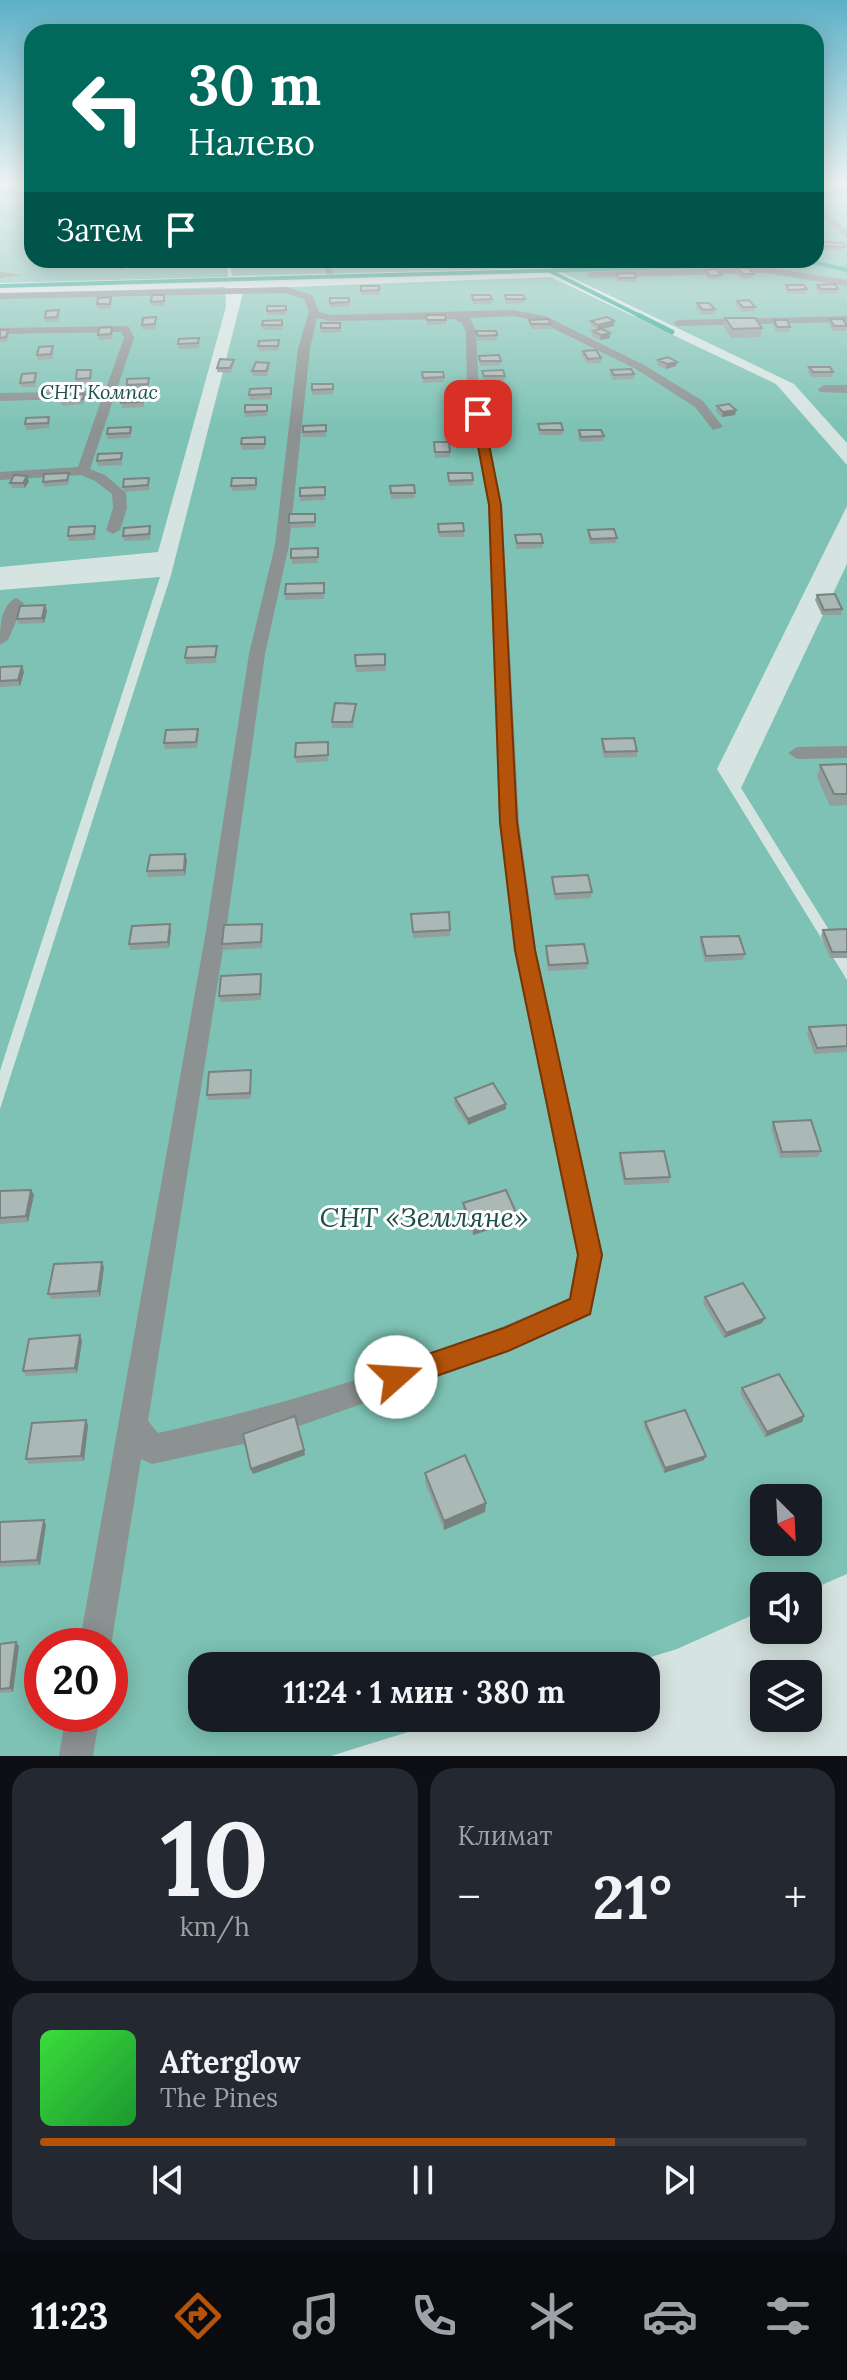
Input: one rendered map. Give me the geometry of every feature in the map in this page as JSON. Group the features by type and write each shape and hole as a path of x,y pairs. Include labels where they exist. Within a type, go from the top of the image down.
{"street":[{"path":"329,268 330,272"},
{"path":"591,275 765,270 847,283"},
{"path":"0,275 19,275"},
{"path":"0,296 286,290 308,297 313,314 296,404 282,545 257,654 216,931 98,1628"},
{"path":"313,314 330,318 513,313 541,318 640,367 687,396 699,404 717,427"},
{"path":"133,1426 152,1449 257,1426 508,1339 581,1306 590,1255 525,950 509,822 495,505 473,393 471,332 467,321 456,316"},
{"path":"678,323 847,319"},
{"path":"0,331 125,329 129,338 83,471"},
{"path":"824,389 847,389"},
{"path":"0,397 109,394"},
{"path":"0,476 83,471 100,478 119,493 120,508 113,530"},
{"path":"0,640 16,603"},
{"path":"797,753 847,752"},
{"path":"76,1756 80,1732"}],"green space":[{"path":"0,265 24,265 24,268 227,268 228,277 0,283"},
{"path":"824,265 847,265 847,443 794,384 552,268 824,268"},
{"path":"231,268 552,268 232,276"},
{"name":"СНТ «Земляне»","path":"551,277 776,384 847,465 847,506 717,769 847,980 847,1574 822,1585 822,1572 750,1572 750,1616 660,1654 188,1652 188,1732 408,1732 331,1756 0,1756 0,1109 171,575 244,289"},
{"name":"СНТ Компас","path":"225,287 226,307 158,552 0,567 0,294"},
{"path":"847,564 847,959 741,788"},
{"path":"160,577 4,1058 0,1071 0,590"}],"building":[{"path":"737,268 748,268 754,274 743,274"},
{"path":"716,269 722,275 710,276 705,270"},
{"path":"634,273 636,278 619,278 616,274"},
{"path":"835,284 838,289 821,289 817,285"},
{"path":"786,285 804,285 807,289 789,290"},
{"path":"361,286 379,286 379,290 361,291"},
{"path":"152,295 164,295 164,301 151,302"},
{"path":"472,295 490,295 492,299 473,300"},
{"path":"505,295 523,295 525,299 506,299"},
{"path":"111,297 110,304 97,304 98,298"},
{"path":"330,298 349,298 349,302 330,303"},
{"path":"749,300 755,307 743,307 737,301"},
{"path":"697,303 709,303 715,309 703,310"},
{"path":"267,306 286,306 286,310 267,311"},
{"path":"59,310 57,317 45,318 46,311"},
{"path":"426,315 445,315 446,320 427,320"},
{"path":"156,317 155,324 142,325 143,318"},
{"path":"607,317 614,321 598,325 591,321"},
{"path":"725,318 755,318 762,328 733,329"},
{"path":"549,319 550,324 531,324 529,320"},
{"path":"830,319 843,319 847,326 834,326"},
{"path":"282,320 282,325 262,325 263,321"},
{"path":"774,320 787,320 790,327 777,327"},
{"path":"321,323 340,323 340,328 321,328"},
{"path":"112,327 111,334 98,335 99,328"},
{"path":"602,329 610,333 601,335 593,331"},
{"path":"0,330 8,330 6,337 0,338"},
{"path":"476,331 496,331 497,335 478,336"},
{"path":"199,338 198,343 178,344 179,339"},
{"path":"279,340 278,346 258,346 259,341"},
{"path":"53,346 51,354 37,355 39,347"},
{"path":"596,350 601,358 588,359 583,351"},
{"path":"499,355 501,361 480,361 479,356"},
{"path":"668,357 677,362 667,364 658,360"},
{"path":"220,359 234,360 230,368 217,368"},
{"path":"256,362 269,363 266,371 252,371"},
{"path":"809,367 830,367 833,372 813,372"},
{"path":"631,369 634,374 614,375 611,370"},
{"path":"77,370 91,370 90,378 76,379"},
{"path":"503,370 505,376 484,376 482,371"},
{"path":"422,372 443,372 444,377 423,378"},
{"path":"36,373 34,382 20,383 22,374"},
{"path":"149,378 148,384 127,385 127,379"},
{"path":"312,384 333,384 333,389 312,390"},
{"path":"271,388 271,394 249,395 250,389"},
{"path":"84,394 83,399 61,401 62,395"},
{"path":"144,396 143,402 121,403 122,397"},
{"path":"729,404 736,410 723,412 717,406"},
{"path":"245,405 267,405 267,411 245,412"},
{"path":"49,417 48,423 25,424 26,418"},
{"path":"561,423 563,430 540,430 538,424"},
{"path":"326,425 326,431 303,432 303,426"},
{"path":"131,427 130,433 107,434 108,428"},
{"path":"579,430 601,430 604,436 581,437"},
{"path":"265,437 265,444 241,444 242,438"},
{"path":"434,442 449,442 450,452 435,452"},
{"path":"122,453 121,459 97,461 98,454"},
{"path":"69,473 67,480 43,482 44,474"},
{"path":"448,473 472,473 473,480 449,481"},
{"path":"14,475 27,476 23,483 10,483"},
{"path":"149,478 148,485 123,487 124,479"},
{"path":"232,478 256,478 256,485 231,486"},
{"path":"414,485 415,493 391,493 390,486"},
{"path":"325,487 325,495 300,496 300,488"},
{"path":"289,514 315,514 315,522 289,523"},
{"path":"463,523 464,531 439,532 438,524"},
{"path":"95,526 94,534 68,536 69,527"},
{"path":"150,526 149,534 123,536 124,528"},
{"path":"614,529 617,538 591,539 588,530"},
{"path":"541,534 543,543 517,543 515,535"},
{"path":"318,548 318,557 291,558 291,549"},
{"path":"324,583 324,593 285,594 286,584"},
{"path":"835,594 842,609 824,610 817,595"},
{"path":"45,605 42,618 17,619 20,606"},
{"path":"217,646 215,657 185,658 187,647"},
{"path":"385,654 385,665 356,666 355,655"},
{"path":"22,666 18,680 0,681 0,667"},
{"path":"335,703 356,704 352,722 332,722"},
{"path":"198,729 196,742 164,743 166,730"},
{"path":"634,738 637,751 605,752 602,739"},
{"path":"328,742 328,755 295,757 296,743"},
{"path":"847,764 847,794 834,794 820,765"},
{"path":"185,854 184,870 147,871 150,855"},
{"path":"588,875 592,892 555,894 552,877"},
{"path":"449,912 450,930 413,932 411,914"},
{"path":"170,924 168,942 129,944 132,926"},
{"path":"262,924 261,942 222,944 224,925"},
{"path":"847,929 847,952 832,952 823,930"},
{"path":"739,936 745,954 706,956 701,937"},
{"path":"584,944 588,963 549,965 546,946"},
{"path":"261,974 260,994 219,996 221,976"},
{"path":"847,1025 847,1046 817,1048 809,1027"},
{"path":"251,1070 250,1093 207,1095 209,1072"},
{"path":"493,1083 506,1104 468,1119 455,1098"},
{"path":"811,1120 821,1151 782,1152 773,1122"},
{"path":"664,1151 670,1177 625,1179 620,1153"},
{"path":"31,1190 26,1216 0,1218 0,1191"},
{"path":"506,1190 517,1215 474,1229 463,1203"},
{"path":"102,1262 98,1291 48,1294 54,1264"},
{"path":"743,1283 765,1318 726,1333 705,1297"},
{"path":"80,1335 75,1368 23,1371 29,1339"},
{"path":"779,1374 804,1416 767,1432 742,1388"},
{"path":"685,1410 706,1456 665,1468 645,1422"},
{"path":"295,1416 304,1450 251,1469 243,1434"},
{"path":"86,1420 81,1456 26,1459 32,1423"},
{"path":"465,1455 486,1503 444,1521 425,1473"},
{"path":"44,1520 37,1560 0,1562 0,1522"},
{"path":"16,1642 10,1688 0,1689 0,1644"}],"waterway":[{"path":"825,265 847,270"},
{"path":"0,286 639,268"},
{"path":"552,272 672,332"}],"route":[{"path":"396,1377 508,1339 581,1306 590,1255 525,950 509,822 495,505 478,414"}]}
